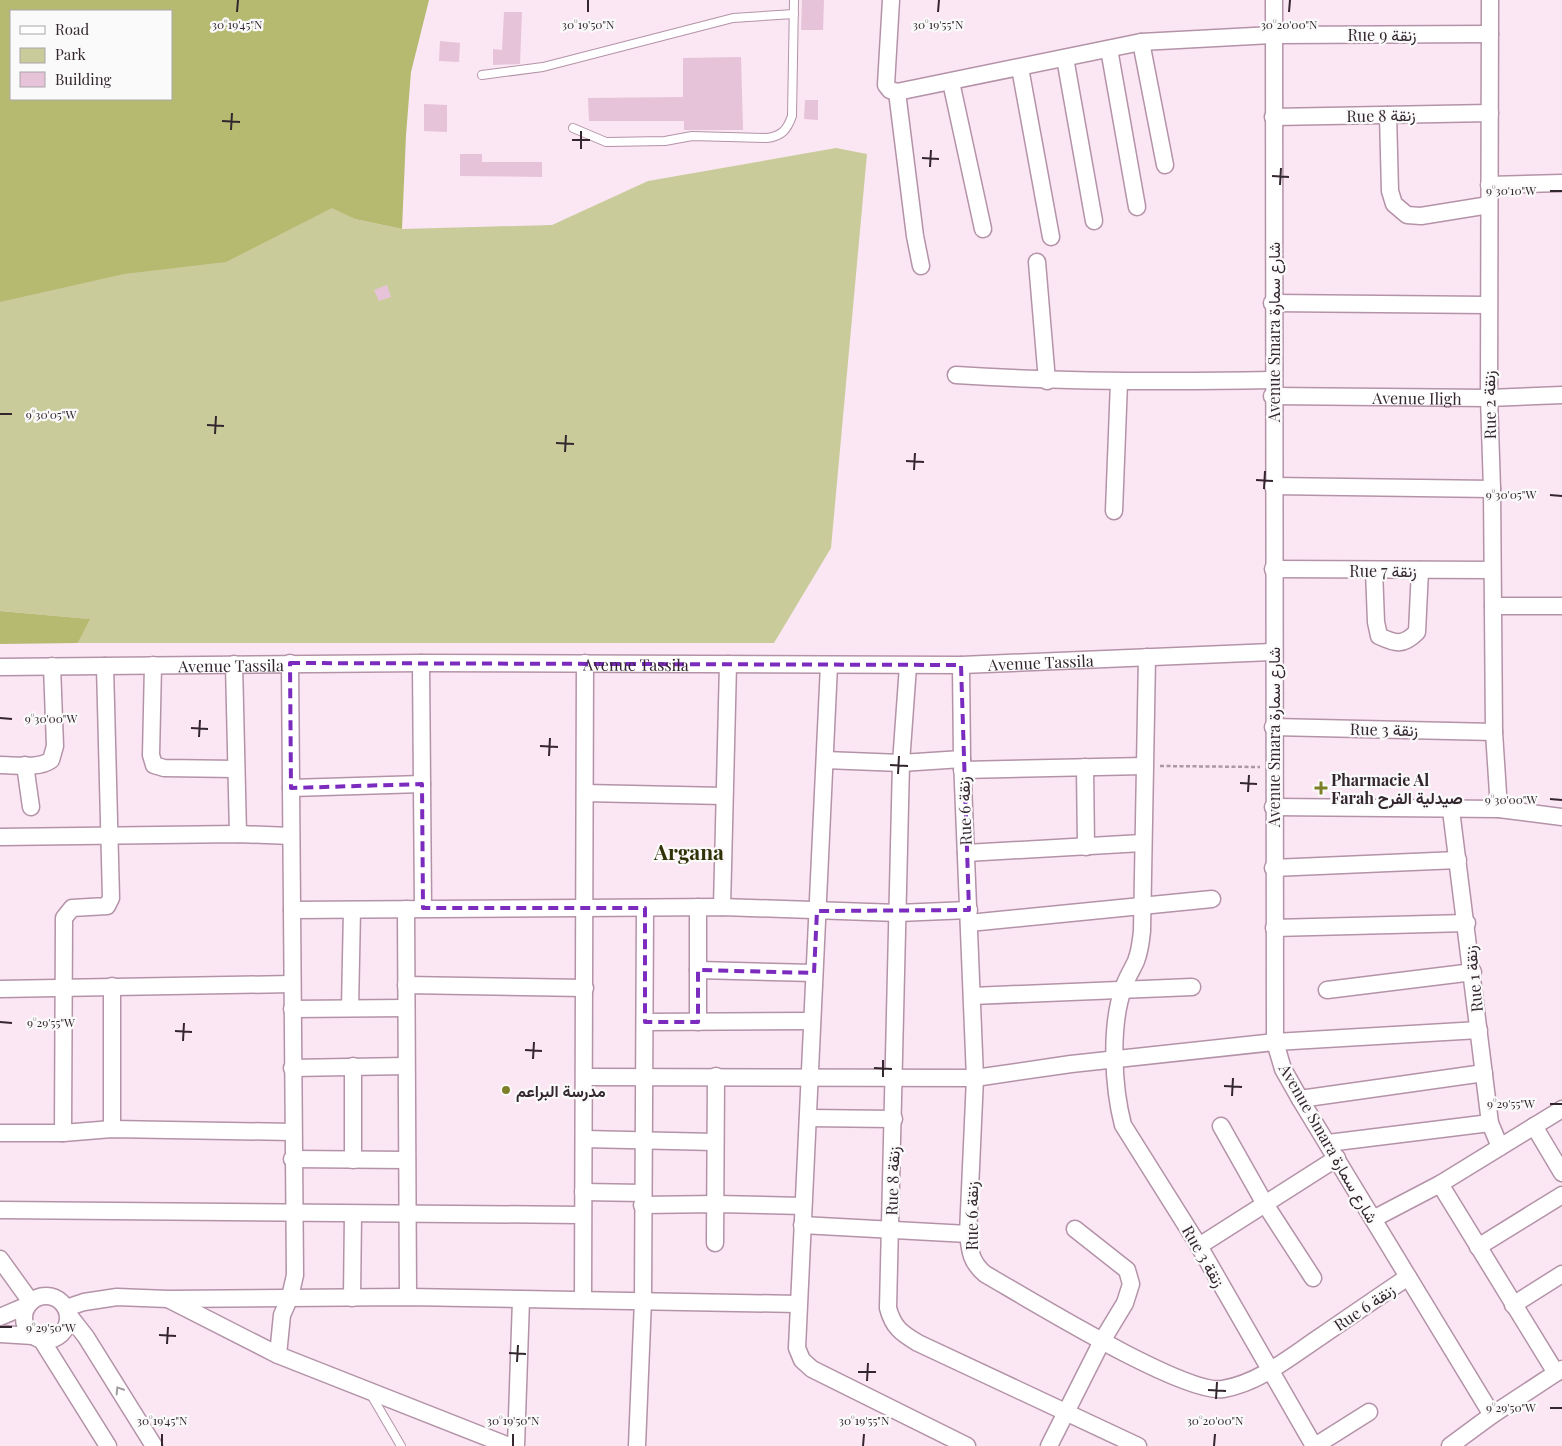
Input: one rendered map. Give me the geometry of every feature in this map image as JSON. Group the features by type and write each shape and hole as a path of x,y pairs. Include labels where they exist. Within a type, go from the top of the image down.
{"street":[{"path":"891,0 886,85 890,90 897,92 915,236 921,266"},
{"name":"Avenue Smara شارع سمارة","path":"1274,0 1272,486 1275,1042 1283,1069 1300,1099 1492,1415"},
{"name":"Rue 2 زنقة","path":"1490,0 1488,398 1492,489 1494,732 1499,809"},
{"name":"Rue 9 زنقة","path":"897,92 1141,42 1273,35 1490,34"},
{"path":"1141,42 1165,165"},
{"path":"1109,49 1137,207"},
{"path":"1065,58 1094,221"},
{"path":"1020,68 1051,237"},
{"path":"950,82 983,229"},
{"name":"Rue 8 زنقة","path":"1273,117 1490,113"},
{"path":"1388,115 1390,191 1394,204 1407,216 1420,216 1489,205"},
{"path":"1489,184 1562,183"},
{"path":"1036,262 1048,381"},
{"path":"1272,303 1488,305"},
{"name":"Avenue Iligh","path":"956,375 1048,381 1119,382 1488,398 1562,396"},
{"path":"1114,511 1119,382"},
{"path":"1272,486 1492,489"},
{"name":"Rue 7 زنقة","path":"1273,569 1492,570"},
{"path":"1374,570 1376,622 1379,636 1393,642 1408,641 1417,632 1420,570"},
{"path":"1492,606 1562,606"},
{"name":"Avenue Tassila","path":"0,667 290,663 961,666 1273,652"},
{"name":"Rue 3 زنقة","path":"1147,657 1140,946 1137,959 1122,989 1117,1021 1115,1061 1118,1105 1123,1125 1199,1246 1269,1372 1314,1446"},
{"path":"278,1355 282,1315 290,1297 294,1276 290,663"},
{"path":"421,663 423,908"},
{"path":"583,1300 585,663"},
{"path":"234,664 238,834"},
{"path":"722,907 728,664"},
{"path":"153,665 151,755 154,765 164,768 236,768"},
{"path":"829,665 797,1348 807,1365 967,1446"},
{"path":"0,765 25,765 45,763 51,760 53,754 52,666"},
{"path":"63,1133 63,923 66,914 72,908 105,907 111,902 105,666"},
{"name":"Rue 8 زنقة","path":"908,666 901,763 888,1308 891,1322 900,1332 1138,1446"},
{"name":"Rue 6 زنقة","path":"961,666 962,764 975,1078 968,1234 970,1256 975,1266 985,1274 1102,1341 1193,1385 1209,1390 1224,1389 1269,1372 1408,1277"},
{"name":"Rue 3 زنقة","path":"1273,727 1494,732"},
{"path":"825,760 1085,768 1144,766"},
{"path":"25,765 31,807"},
{"path":"1085,768 1086,847"},
{"path":"291,788 422,784"},
{"path":"585,793 724,796"},
{"path":"1273,807 1499,809 1562,817"},
{"name":"Rue 1 زنقة","path":"1451,810 1467,923 1490,1123 1500,1147"},
{"path":"0,837 238,834 291,836"},
{"path":"966,853 1142,843"},
{"path":"1273,868 1458,860"},
{"path":"292,910 722,907 969,917 1142,907 1212,900"},
{"path":"698,907 698,1022"},
{"path":"637,1446 642,1300 646,1022 645,908"},
{"path":"406,909 408,1297"},
{"path":"350,1008 352,910"},
{"path":"1274,928 1467,923"},
{"path":"698,970 814,973"},
{"path":"1327,990 1473,972"},
{"path":"0,989 292,984"},
{"path":"406,985 585,988"},
{"path":"112,986 112,1129"},
{"path":"972,996 1192,987"},
{"path":"292,1008 406,1008"},
{"path":"646,1022 812,1021"},
{"path":"585,1077 975,1078 1275,1042 1479,1030"},
{"path":"353,1066 353,1160"},
{"path":"292,1068 406,1066"},
{"path":"1300,1099 1484,1073"},
{"path":"716,1076 716,1242"},
{"path":"1373,1219 1440,1184 1562,1109"},
{"path":"808,1118 894,1119"},
{"path":"1328,1143 1490,1123"},
{"path":"1221,1126 1265,1204 1313,1278"},
{"path":"1534,1126 1562,1173"},
{"path":"0,1133 63,1133 112,1129 292,1132"},
{"path":"584,1140 716,1142"},
{"path":"1199,1246 1337,1158"},
{"path":"292,1159 407,1160"},
{"path":"1440,1184 1513,1305 1559,1371 1492,1415 1450,1446"},
{"path":"583,1192 643,1199 716,1204 803,1206"},
{"path":"1478,1247 1562,1195"},
{"path":"0,1210 582,1215"},
{"path":"352,1298 353,1214"},
{"path":"802,1225 968,1234"},
{"path":"1049,1446 1102,1341 1125,1303 1131,1284 1127,1270 1074,1229"},
{"path":"0,1259 29,1303"},
{"path":"1513,1305 1562,1274"},
{"path":"0,1317 47,1296 58,1299 86,1337 154,1446"},
{"path":"67,1311 84,1302 117,1297 168,1300 408,1297 798,1304"},
{"path":"168,1300 278,1355 509,1446"},
{"path":"516,1446 521,1300"},
{"path":"29,1303 25,1311 25,1325 37,1338 108,1446"},
{"path":"0,1334 53,1339 63,1332 66,1327 67,1311"},
{"path":"1314,1446 1370,1412"}],"lane":[{"path":"573,128 606,142 665,141 692,136 767,138 778,136 788,128 792,116 794,0"},
{"path":"482,75 543,67 733,18 794,14"},
{"path":"369,1392 401,1446"}],"path":[{"path":"1144,766 1273,767"}],"highlighted area":[{"path":"290,663 961,665 969,910 817,911 814,973 698,970 698,1022 645,1022 645,908 423,908 422,784 291,788"}],"green space":[{"path":"0,0 429,0 411,72 402,229 355,219 332,208 226,262 124,274 0,302"},
{"path":"0,64 10,100 172,100 355,219 402,229 552,225 648,181 836,148 867,154 831,548 774,643 78,643 89,619 0,611"},
{"path":"0,611 90,619 78,643 0,644"}],"building":[{"path":"802,0 824,0 823,30 801,30"},
{"path":"504,12 522,12 520,64 493,65 493,49 502,50"},
{"path":"440,41 460,43 459,62 439,61"},
{"path":"741,57 743,130 684,130 684,121 589,121 588,98 683,97 683,58"},
{"path":"805,100 818,100 818,120 804,119"},
{"path":"424,104 447,105 447,132 424,131"},
{"path":"460,154 482,154 482,162 542,162 542,177 460,176"},
{"path":"387,285 391,297 379,301 374,290"}],"place":[{"name":"Pharmacie Al Farah صيدلية الفرح","path":"1321,788"},
{"name":"مدرسة البراعم","path":"506,1090"}],"district":[{"name":"Argana","path":"689,851"}]}
